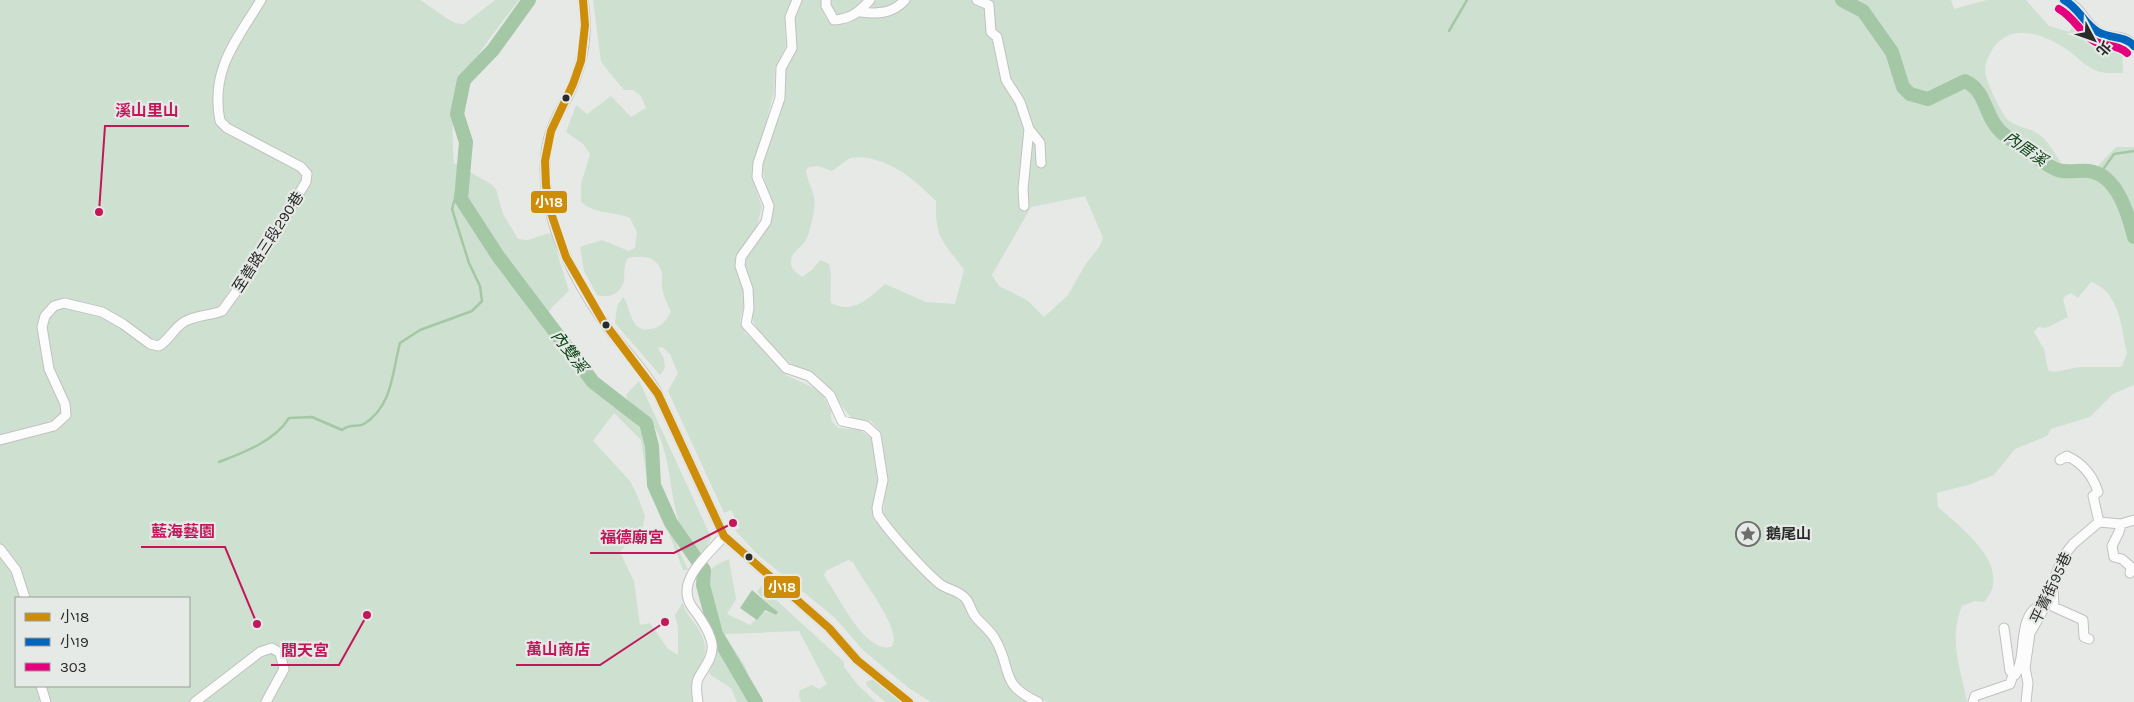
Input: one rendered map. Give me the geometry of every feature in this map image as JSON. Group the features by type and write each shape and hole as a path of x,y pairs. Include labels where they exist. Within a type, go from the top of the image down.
{"street":[{"name":"至善路三段290巷","path":"0,440 54,426 66,415 65,404 49,369 42,327 45,316 54,306 64,303 102,312 123,324 150,344 159,346 182,323 194,317 214,314 222,310 258,263 306,182 307,174 302,166 227,128 220,121 219,80 223,64 261,0"},
{"path":"583,0 585,12 584,56 568,95 556,116 549,138 544,166 554,226 577,281 624,350 646,373 658,394 724,536 829,628 857,660 909,702"},
{"path":"797,0 790,17 792,48 781,68 780,98 758,163 757,177 768,206 766,222 741,257 740,266 748,290 746,324 786,368 809,376 830,395 842,421 866,426 876,435 883,480 877,508 878,515 927,572 942,586 958,592 966,598 973,614 994,637 1009,679 1017,690 1038,702"},
{"path":"826,0 826,6 834,20 846,19 861,12 870,0"},
{"path":"861,12 880,14 892,10 904,0"},
{"path":"977,0 992,3 991,32 997,37 1006,80 1020,102 1029,128 1040,143 1041,163"},
{"path":"2064,0 2077,6 2089,24 2098,32 2105,35 2124,37 2134,46"},
{"path":"1024,206 1023,189 1029,128"},
{"path":"2060,460 2067,456 2077,461 2096,483 2098,492 2093,496 2099,522 2121,524 2134,520"},
{"name":"平菁街95巷","path":"2026,702 2028,683 2025,668 2030,633 2046,603 2062,558 2073,544 2099,522"},
{"path":"2121,524 2112,546 2114,557 2122,559 2130,567 2130,573"},
{"path":"698,702 698,680 709,658 712,644 686,594 695,569 706,559 724,536"},
{"path":"0,549 16,570 25,597"},
{"path":"2053,586 2054,607 2083,620 2084,637 2089,639"},
{"path":"1972,702 1974,696 1981,692 2010,684 2013,675 2017,672 2027,621 2033,612 2046,603"},
{"path":"2004,628 2010,671 2013,675"},
{"path":"195,702 260,652 272,648 280,653 284,669 266,702"},
{"path":"41,687 46,702"}],"shaded area":[{"path":"0,0 420,0 447,19 464,24 495,0 519,0 491,36 465,77 459,91 453,119 454,163 491,184 496,189 503,214 518,239 528,240 549,233 552,236 569,291 553,306 543,320 547,329 589,383 637,425 652,441 658,456 661,497 665,518 688,570 683,570 646,473 641,440 614,413 593,441 630,481 645,516 640,539 631,540 620,552 634,581 640,625 650,623 668,649 678,655 678,627 675,615 683,602 684,607 704,639 705,655 692,681 695,702 0,702"},
{"path":"593,0 794,0 786,15 786,46 775,68 774,92 753,171 753,181 762,207 756,229 737,263 745,300 740,321 745,333 767,352 786,375 814,388 823,395 831,411 831,420 838,428 860,430 872,439 878,487 873,507 874,520 897,541 929,581 958,596 965,604 971,620 993,643 1009,686 1017,695 1030,702 931,702 910,689 864,651 835,618 757,554 735,530 740,528 731,510 724,513 668,391 678,373 670,354 662,347 658,348 664,359 665,368 660,375 615,323 617,306 623,297 632,319 639,327 651,329 658,327 665,321 671,312 663,292 660,268 654,260 649,258 628,258 623,285 616,293 606,296 597,295 584,271 580,247 602,240 629,251 635,248 637,232 630,218 599,211 581,202 581,184 590,154 583,144 566,132 576,105 587,114 611,96 631,117 646,108 641,96 633,90 624,90 601,62","holes":["848,560 853,562 887,618 894,640 891,647 881,646 871,641 862,633 845,610 824,575 826,571"]},
{"path":"801,0 822,0 824,14 834,24 871,10 873,3 877,0 1951,0 1954,9 1987,0 2026,0 2049,26 2069,32 2080,18 2088,30 2096,37 2122,44 2123,73 2106,73 2093,69 2060,45 2041,36 2021,33 2011,35 2002,39 1994,47 1988,57 1985,73 2001,110 2008,120 2042,137 2072,173 2079,176 2088,176 2116,147 2134,147 2134,230 2128,230 2134,243 2134,385 2113,394 2090,417 2051,429 2047,436 2015,449 1994,475 1968,485 1937,493 1938,507 1960,526 1982,550 1993,576 1992,589 1984,602 1975,601 1962,606 1958,619 1956,631 1957,654 1967,702 1048,702 1027,693 1016,683 1005,660 1004,646 994,629 935,576 883,515 887,475 881,432 871,421 852,418 822,380 813,373 795,366 784,358 764,336 752,318 751,285 744,266 748,252 766,229 772,217 772,204 764,178 763,162 796,9","holes":["861,157 883,162 902,172 936,201 939,233 964,270 955,304 926,302 885,284 873,295 854,306 839,306 831,303 831,273 829,264 820,260 812,270 802,277 793,269 791,258 806,240 814,213 814,197 806,170 809,167 818,166 832,171 850,158","1085,196 1103,238 1100,246 1085,265 1068,295 1044,317 1027,300 999,286 992,275 1031,207","2091,282 2101,287 2114,302 2121,322 2127,353 2122,366 2080,367 2054,372 2048,370 2044,349 2034,332 2038,327 2046,328 2068,317 2063,300 2065,296 2071,293 2078,298"]},
{"path":"830,0 864,0 853,12 838,16 833,12"},
{"path":"639,381 711,537 706,548 697,555 688,545 678,518 667,461 658,433 648,417 627,399 626,395"},
{"path":"729,559 736,599 727,614 750,625 764,611 776,615 778,612 757,592 761,586 844,662 844,667 858,685 876,702 801,702 800,690 812,685 819,689 827,684 799,631 724,634 745,666 758,702 737,702 731,688 709,674 719,640 707,579 712,568"},
{"path":"752,590 778,612 776,615 765,610 757,620 740,608"},
{"path":"877,680 903,702 885,702 867,686 866,682"}],"waterway":[{"name":"內雙溪","path":"529,0 493,50 464,80 457,114 466,142 461,199 498,256 593,382 646,423 652,446 654,485 671,523 704,570 703,585 716,634 756,702"},
{"path":"1449,31 1467,0"},
{"name":"內厝溪","path":"1842,0 1863,11 1892,52 1903,87 1910,94 1928,99 1965,81 1972,85 1982,97 1995,126 2030,153 2058,170 2089,171 2099,174 2107,180 2120,196 2134,237"},
{"path":"2099,175 2114,154 2134,151"},
{"path":"219,462 267,440 289,418 312,417 342,430 364,424 381,408 386,398 393,377 400,343 420,330 472,311 482,301 480,286 469,263 452,209 463,169"}],"transit line":[{"name":"小18","path":"583,0 585,25 581,61 573,84 551,131 545,161 550,210 566,257 603,321 658,394 724,536 829,628 857,660 909,702"},
{"name":"小19","path":"2064,0 2074,7 2093,29 2107,36 2126,40 2134,46"},
{"name":"303","path":"2059,9 2069,16 2089,38 2102,44 2119,48 2127,53"}],"place":[{"name":"溪山里山","path":"99,212"},
{"name":"福德廟宮","path":"733,523"},
{"name":"鵝尾山","path":"1748,534"},
{"name":"閭天宮","path":"367,615"},
{"name":"萬山商店","path":"665,622"},
{"name":"藍海藝園","path":"257,624"}]}
